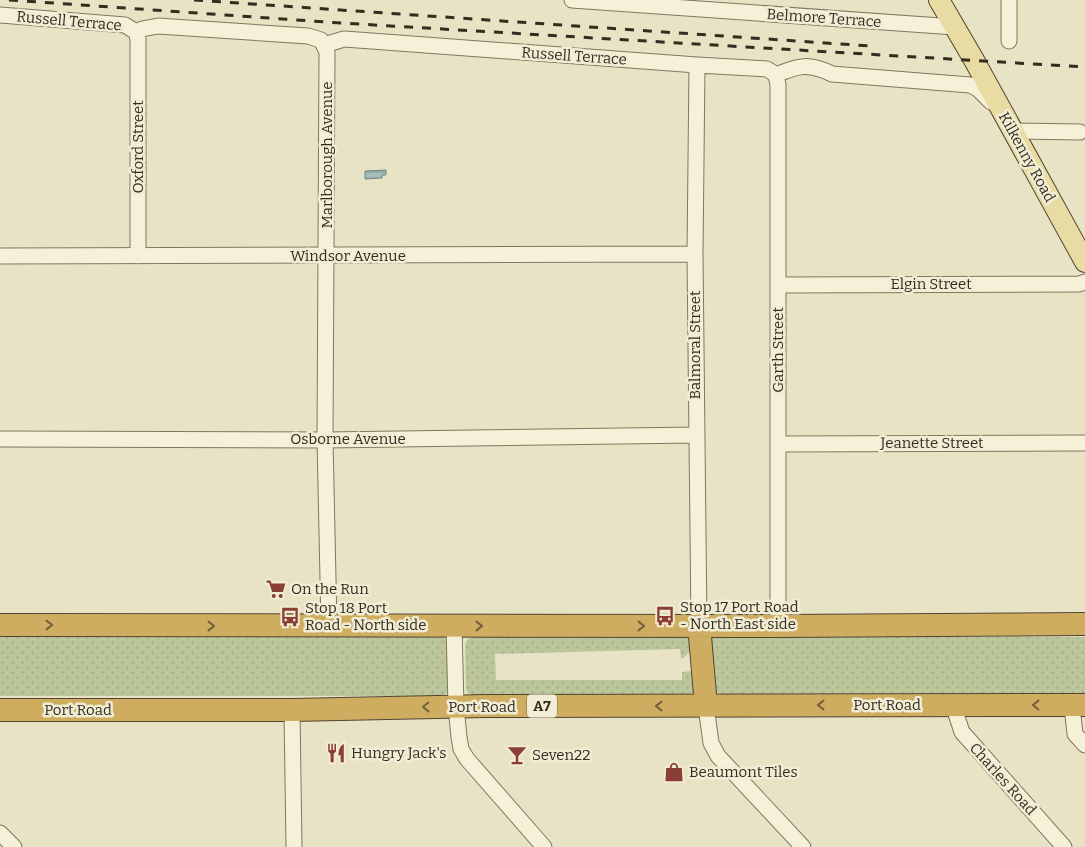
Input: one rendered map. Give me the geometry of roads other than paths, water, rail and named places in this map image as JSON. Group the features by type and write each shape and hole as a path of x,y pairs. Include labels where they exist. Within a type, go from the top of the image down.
{"highway":[{"path":"0,625 778,626 1085,624"},
{"path":"699,625 706,706"},
{"name":"Port Road","path":"0,710 1079,706"}],"main road":[{"name":"Kilkenny Road","path":"939,0 1085,262"}],"street":[{"name":"Belmore Terrace","path":"572,0 955,27"},
{"path":"1009,0 1009,41"},
{"name":"Russell Terrace","path":"0,15 125,25 137,36 147,28 158,26 308,36 321,40 324,46 344,39 767,69 776,75"},
{"name":"Oxford Street","path":"137,36 138,256"},
{"name":"Marlborough Avenue","path":"324,46 328,52 325,440 329,625"},
{"name":"Balmoral Street","path":"697,65 695,254 699,625"},
{"path":"776,75 794,67 804,66 820,68 832,74 970,85 978,89 1002,113"},
{"name":"Garth Street","path":"776,75 778,85 778,626"},
{"path":"1012,131 1080,132"},
{"name":"Windsor Avenue","path":"0,256 695,254"},
{"name":"Elgin Street","path":"778,285 1070,284 1085,282"},
{"name":"Osborne Avenue","path":"0,439 325,440 696,436"},
{"name":"Jeanette Street","path":"779,444 1085,443"},
{"path":"454,626 456,707 461,750 544,847"},
{"name":"Charles Road","path":"953,705 962,732 1064,847"},
{"path":"706,706 711,744 718,756 802,847"},
{"path":"1079,706 1075,734 1085,745"},
{"path":"292,710 294,847"},
{"path":"0,833 14,847"}],"water":[{"path":"386,170 386,175 382,175 382,178 365,179 365,171"}],"railway":[{"path":"9,0 341,23 1085,67"},
{"path":"194,0 870,46"}],"place":[{"name":"On the Run","path":"276,589"},
{"name":"Stop 17 Port Road - North East side","path":"665,616"},
{"name":"Stop 18 Port Road - North side","path":"290,617"},
{"name":"Hungry Jack's","path":"336,753"},
{"name":"Seven22","path":"517,755"},
{"name":"Beaumont Tiles","path":"674,772"}]}
